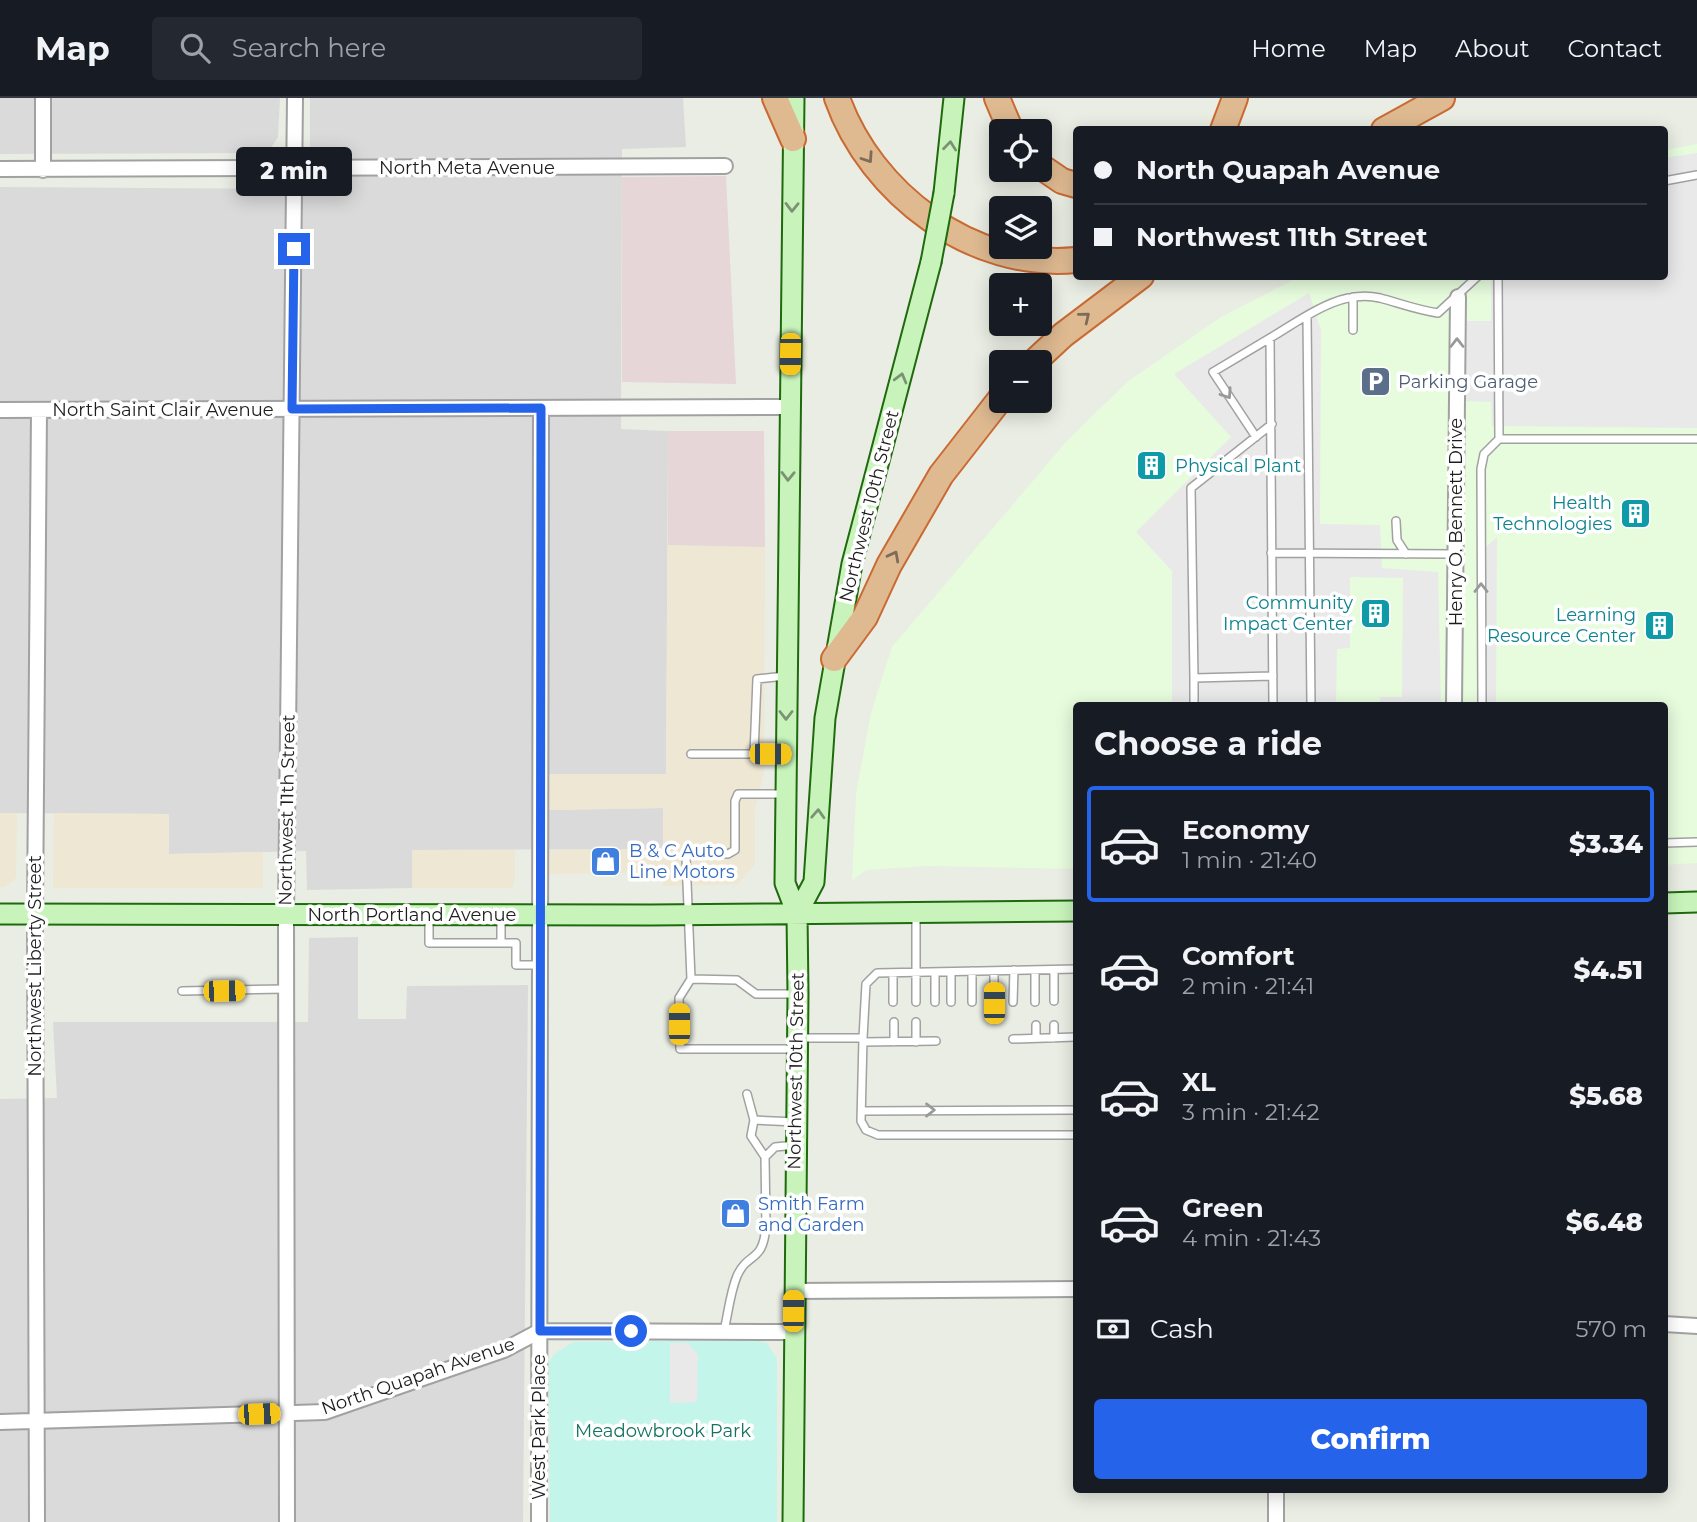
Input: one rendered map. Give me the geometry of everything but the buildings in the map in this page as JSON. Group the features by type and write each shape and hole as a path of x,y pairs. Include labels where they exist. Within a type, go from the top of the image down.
{"highway":[{"path":"775,98 793,139"},
{"path":"836,98 857,142 876,170 924,217 995,250 1028,259 1073,260"},
{"path":"997,98 1005,119"},
{"path":"1224,126 1235,98"},
{"path":"1391,126 1442,98"},
{"path":"1052,174 1073,184"},
{"path":"1047,350 1136,280"},
{"path":"834,659 865,617 889,565 941,475 989,413"}],"main road":[{"name":"Northwest 10th Street","path":"793,1522 793,1291 798,993 797,914 785,883 785,794 794,98"},
{"name":"Northwest 10th Street","path":"797,914 814,882 822,749 834,659 855,552 931,262 944,193 954,98"},
{"path":"1668,903 1697,902"},
{"name":"North Portland Avenue","path":"0,914 688,915 1073,911"}],"street":[{"path":"43,98 43,170"},
{"name":"Northwest 11th Street","path":"287,1522 286,914 295,98"},
{"name":"North Meta Avenue","path":"0,169 725,166"},
{"name":"Henry O. Bennett Drive","path":"1454,702 1458,297"},
{"name":"North Saint Clair Avenue","path":"0,410 789,407"},
{"name":"West Park Place","path":"539,1522 541,408"},
{"name":"Northwest Liberty Street","path":"37,1522 35,913 39,410"},
{"path":"793,1291 1073,1289"},
{"path":"1668,1325 1697,1326"},
{"name":"North Quapah Avenue","path":"0,1422 36,1423 325,1412 504,1350 540,1331 793,1332"},
{"path":"1276,1493 1276,1522"}],"lane":[{"path":"1668,180 1697,175"},
{"path":"1255,437 1213,372 1342,297 1378,298 1413,309 1438,313 1474,280"},
{"path":"1498,280 1499,439"},
{"path":"1353,297 1353,330"},
{"path":"1307,317 1311,702"},
{"path":"1270,338 1273,702"},
{"path":"1194,702 1191,488 1272,424"},
{"path":"1482,702 1481,469 1484,454 1499,439 1697,439"},
{"path":"1396,520 1397,540 1406,554"},
{"path":"1270,553 1455,554"},
{"path":"754,754 757,679 760,676 786,676"},
{"path":"1194,678 1273,676"},
{"path":"691,754 786,754"},
{"path":"785,794 738,794 735,801 735,850 728,854 694,851 687,858 691,979 679,998 680,1049 863,1040 936,1041"},
{"path":"1668,842 1697,842"},
{"path":"916,913 916,1002"},
{"path":"429,915 429,943 516,943 516,965 540,965"},
{"path":"501,915 501,943"},
{"path":"1073,969 877,973 866,984 861,1121 866,1130 878,1135 1073,1135"},
{"path":"1013,1002 1014,970"},
{"path":"1035,970 1035,1002"},
{"path":"1054,970 1054,1001"},
{"path":"972,971 972,1002"},
{"path":"994,971 994,1003"},
{"path":"935,972 935,1002"},
{"path":"951,972 951,1002"},
{"path":"893,973 893,1002"},
{"path":"691,979 737,980 755,993 798,993"},
{"path":"182,992 286,989"},
{"path":"894,1022 894,1042"},
{"path":"916,1022 916,1042"},
{"path":"1036,1024 1036,1038"},
{"path":"1054,1025 1054,1038"},
{"path":"1013,1039 1073,1037"},
{"path":"723,1331 736,1279 742,1266 754,1259 765,1247 765,1157 751,1136 754,1120 747,1094"},
{"path":"862,1111 1073,1110"},
{"path":"754,1120 796,1122"},
{"path":"765,1157 775,1147 796,1145"},
{"path":"766,1226 794,1223"}],"shaded area":[{"path":"0,98 280,98 278,137 269,151 261,153 0,154"},
{"path":"310,98 683,98 686,147 622,149 621,429 668,431 666,774 550,774 548,810 664,808 663,849 412,850 412,888 307,890 306,851 169,854 169,814 0,813 0,187 310,189"},
{"path":"1697,144 1697,863 1668,865 1668,702 1073,702 1073,869 927,866 866,870 852,881 856,794 871,713 892,647 1065,443 1127,382 1221,317 1293,280 1668,280 1668,149"},
{"path":"1697,153 1697,428 1492,426 1491,402 1462,401 1463,321 1491,321 1491,280 1668,280 1668,157"},
{"path":"726,176 736,384 622,382 622,177"},
{"path":"1309,293 1321,330 1320,524 1380,525 1382,568 1438,572 1441,702 1380,702 1380,697 1402,697 1403,578 1350,577 1350,648 1337,649 1336,702 1172,702 1172,571 1136,532 1231,437 1174,374"},
{"path":"668,431 764,431 765,547 668,545"},
{"path":"1497,537 1496,702 1485,702 1485,548"},
{"path":"668,545 765,547 764,771 755,810 755,864 738,884 663,886 663,872 549,874 548,850 663,849 663,808 548,810 549,774 666,774"},
{"path":"0,813 17,813 16,878 5,887 0,887"},
{"path":"54,813 169,814 169,854 263,852 263,888 53,888"},
{"path":"412,850 515,850 515,879 512,888 412,888"},
{"path":"358,937 358,1019 406,1019 407,986 528,985 523,1522 0,1522 0,1099 57,1098 53,1022 308,1022 309,938"},
{"path":"670,1343 688,1343 698,1355 697,1402 670,1403"}],"green space":[{"name":"Meadowbrook Park","path":"754,1340 767,1343 777,1359 777,1522 550,1522 549,1363 554,1354 573,1342"}],"place":[{"name":"Parking Garage","path":"1375,382"},
{"name":"Physical Plant","path":"1152,466"},
{"name":"Health Technologies","path":"1635,513"},
{"name":"Community Impact Center","path":"1376,613"},
{"name":"Learning Resource Center","path":"1659,625"},
{"name":"B & C Auto Line Motors","path":"606,861"},
{"name":"Smith Farm and Garden","path":"735,1214"}],"route":[{"path":"294,249 292,409 541,408 540,1331 631,1331"}]}
